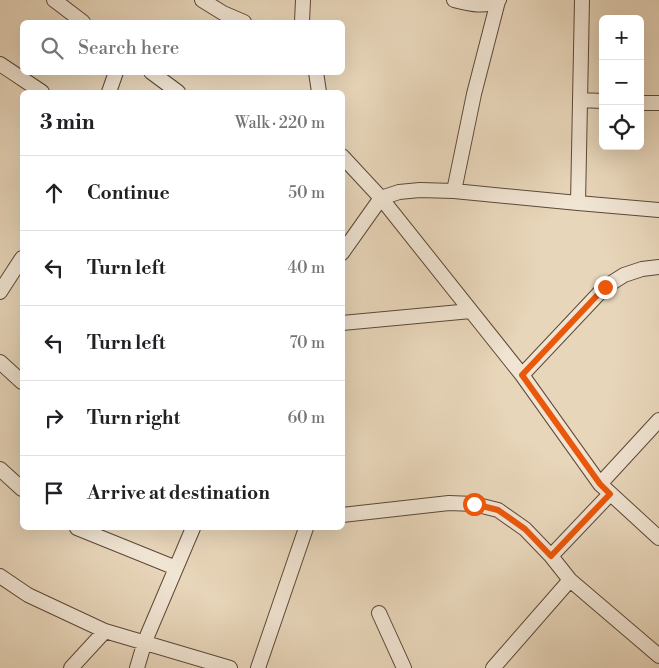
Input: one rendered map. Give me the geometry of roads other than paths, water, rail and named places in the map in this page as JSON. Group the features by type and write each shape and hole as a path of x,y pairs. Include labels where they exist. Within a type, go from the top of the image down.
{"street":[{"path":"54,0 81,20"},
{"path":"202,0 223,13 239,20"},
{"path":"302,20 303,0"},
{"path":"454,0 474,5 491,4 498,0"},
{"path":"454,191 474,94 498,0"},
{"path":"578,203 582,0"},
{"path":"0,64 39,90"},
{"path":"110,90 115,75"},
{"path":"155,75 175,90"},
{"path":"317,75 320,90"},
{"path":"580,100 599,101"},
{"path":"644,103 659,103"},
{"path":"345,159 381,198 522,375 600,484 659,538"},
{"path":"345,249 381,198 399,192 420,190 454,191 659,210"},
{"path":"522,375 605,287 624,275 642,268 659,267"},
{"path":"0,292 20,268"},
{"path":"345,323 471,311"},
{"path":"0,362 20,380"},
{"path":"600,484 659,420"},
{"path":"0,469 20,487"},
{"path":"551,556 610,494"},
{"path":"345,515 449,503 474,504 498,510 525,529 551,556 570,580 659,656"},
{"path":"82,530 176,568"},
{"path":"137,668 145,642 192,530"},
{"path":"258,668 305,530"},
{"path":"0,576 28,595 105,631 230,668"},
{"path":"492,668 570,580"},
{"path":"379,613 404,668"},
{"path":"71,668 105,631"}]}
